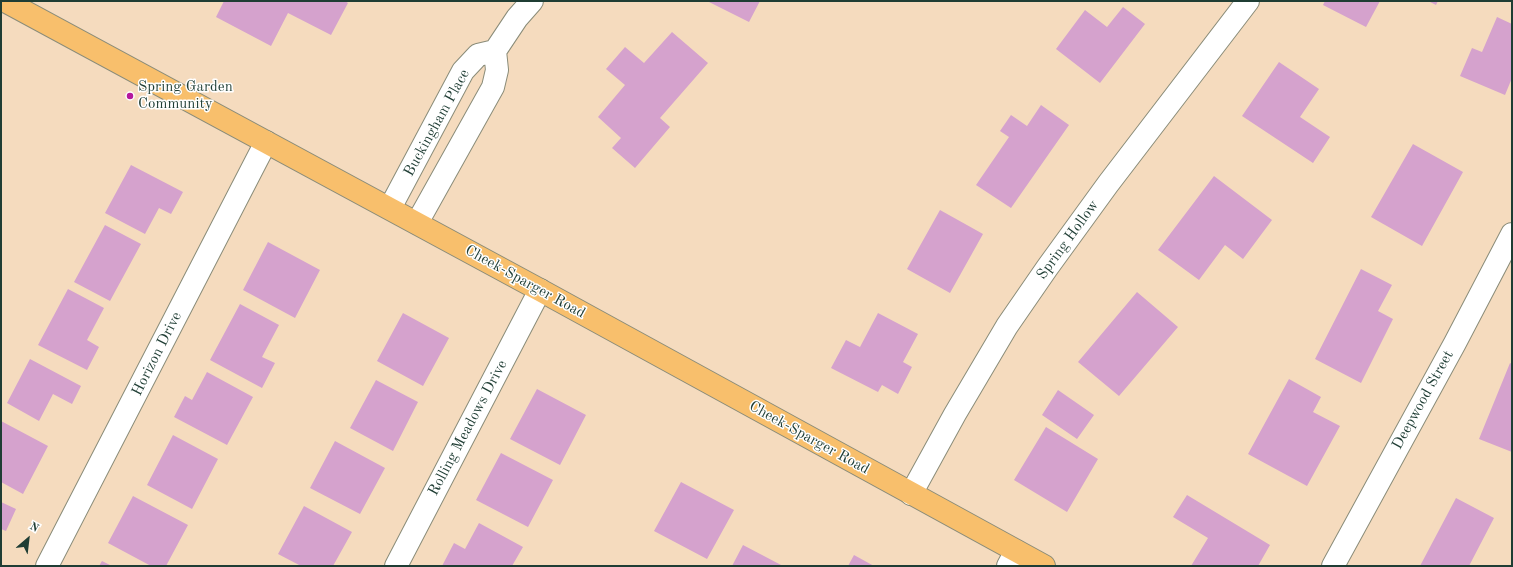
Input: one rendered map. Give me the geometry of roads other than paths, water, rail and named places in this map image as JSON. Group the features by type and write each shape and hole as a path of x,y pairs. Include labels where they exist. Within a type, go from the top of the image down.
{"main road":[{"name":"Cheek-Sparger Road","path":"5,1 390,208 911,494 1012,558 1044,566"}],"street":[{"path":"495,51 517,18 532,1"},
{"name":"Spring Hollow","path":"911,494 955,414 1007,326 1042,274 1108,184 1248,1"},
{"name":"Buckingham Place","path":"390,208 463,71 478,55 495,51 497,70 492,87 417,223"},
{"name":"Horizon Drive","path":"47,566 266,142"},
{"name":"Deepwood Street","path":"1333,566 1512,234"},
{"name":"Rolling Meadows Drive","path":"396,566 540,290"}],"place":[{"name":"Spring Garden Community","path":"130,96"}]}
